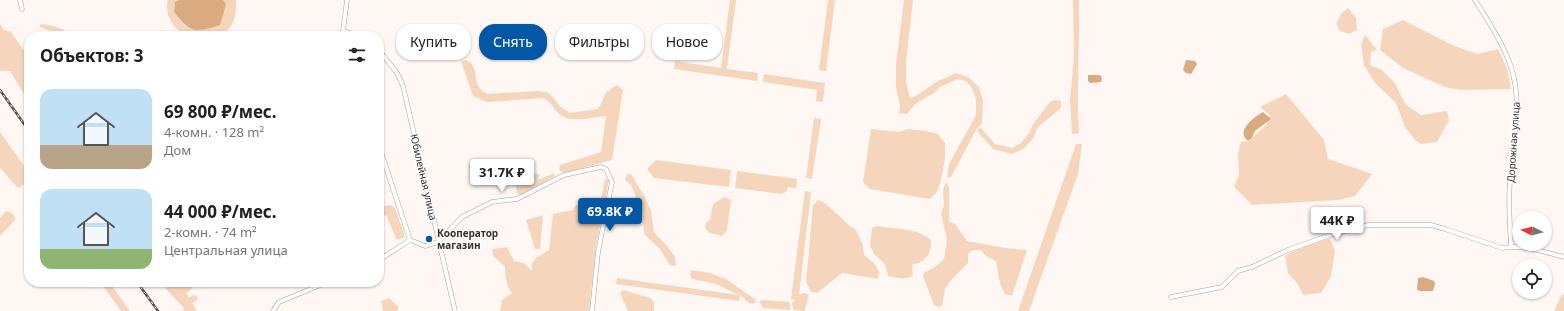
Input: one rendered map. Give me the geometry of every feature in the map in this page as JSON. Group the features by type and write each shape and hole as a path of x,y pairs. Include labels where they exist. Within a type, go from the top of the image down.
{"street":[{"path":"20,0 22,9"},
{"path":"344,31 347,0"},
{"name":"Дорожная улица","path":"1475,0 1501,42 1511,68 1516,95 1515,136 1510,184 1511,246"},
{"name":"Юбилейная улица","path":"384,56 397,73 403,86 455,311"},
{"path":"384,161 410,240"},
{"path":"410,240 426,246 438,242 462,217 492,202 517,199 564,175 601,167 606,169 612,182 598,252 592,311"},
{"path":"1171,297 1222,287 1238,271 1252,267 1288,250 1333,234 1368,226 1431,226 1445,229 1502,248 1511,246 1526,248 1564,257"},
{"path":"384,257 410,240"},
{"path":"274,311 279,302 316,287"}],"shaded area":[{"path":"168,0 179,0 175,2 174,12 184,25 192,29 226,4 223,0 236,0 235,16 232,24 226,31 179,31 170,20 167,5"},
{"path":"179,0 223,0 226,4 220,25 199,30 184,24 174,12 175,2"},
{"path":"730,0 736,0 727,69 758,73 757,81 674,69 675,61 721,68"},
{"path":"828,0 835,0 826,71 819,70"},
{"path":"904,0 913,0 906,61 906,81 910,98 916,96 936,82 956,73 968,77 979,87 983,101 982,123 976,130 951,177 947,178 949,164 976,115 976,99 972,88 966,81 958,79 940,87 934,93 915,104 907,114 899,113 900,105 896,88 896,63"},
{"path":"1073,0 1079,0 1079,133 1072,134 1070,100 1074,57"},
{"path":"1348,8 1356,18 1357,30 1349,34 1340,31 1336,24 1341,14"},
{"path":"1403,20 1452,45 1478,54 1498,49 1507,68 1511,89 1461,90 1445,87 1403,68 1380,50 1383,29"},
{"path":"0,24 4,30 11,32 24,51 24,94 10,71 0,71"},
{"path":"40,25 54,26 65,31 51,31 40,27"},
{"path":"1365,35 1377,50 1371,52 1370,65 1382,70 1394,82 1406,105 1421,115 1447,111 1449,120 1437,142 1421,144 1415,140 1405,127 1396,103 1375,83 1364,65 1361,44"},
{"path":"466,60 471,63 474,67 478,85 481,90 487,94 537,91 546,92 551,95 560,106 570,113 597,109 607,91 610,91 610,89 617,85 623,90 612,160 564,173 559,170 560,165 601,152 606,116 569,119 559,114 544,98 487,102 473,96 461,61"},
{"path":"1186,60 1195,61 1197,64 1191,74 1186,73 1183,70"},
{"path":"764,74 825,83 823,102 816,101 817,90 763,82"},
{"path":"1088,75 1099,75 1102,77 1101,82 1090,83 1088,81"},
{"path":"1286,94 1324,140 1328,159 1372,174 1355,196 1338,200 1252,205 1234,187 1239,175 1238,154 1241,141 1248,142 1266,125 1270,115 1260,107"},
{"path":"1055,100 1061,101 1061,108 1037,128 1033,139 1023,149 1012,154 993,149 977,131 981,128 995,144 1012,148 1021,143 1050,102"},
{"path":"1263,112 1271,119 1255,131 1252,138 1248,141 1244,133 1247,125"},
{"path":"814,118 821,119 812,179 806,178"},
{"path":"871,129 899,132 908,129 938,134 945,143 945,159 937,192 930,199 870,189 863,182"},
{"path":"0,132 24,166 24,184 18,188 0,168"},
{"path":"1076,144 1082,144 1078,174 1029,311 1018,311"},
{"path":"656,160 731,170 729,187 654,178 647,169"},
{"path":"737,171 797,179 796,188 788,187 787,191 782,194 735,188"},
{"path":"526,172 540,174 538,180 554,173 555,176 521,195 517,193 516,187"},
{"path":"627,174 631,174 645,197 651,211 654,232 675,257 675,266 670,265 660,249 644,234 643,213 631,185 625,180"},
{"path":"605,179 609,180 596,246 589,311 500,311 502,300 512,293 506,281 505,267 493,256 492,249 507,247 514,261 524,263 532,271 532,263 536,258 549,250 553,214 573,210 576,205 599,208"},
{"path":"946,182 949,187 949,221 955,224 967,241 1005,248 1027,250 1012,296 1005,294 1000,284 996,261 986,256 981,250 973,250 968,254 968,263 952,279 945,289 942,306 939,307 934,305 923,273 935,267 944,259 947,239 941,214 944,206 943,190"},
{"path":"805,191 811,192 799,295 806,293 809,295 804,311 793,310 792,303 795,300 791,299"},
{"path":"725,197 731,200 727,230 722,236 710,233 705,228 706,223 710,220 713,204"},
{"path":"818,200 825,203 856,230 863,245 864,255 875,264 879,272 878,279 842,273 817,293 811,292 806,282 813,205"},
{"path":"390,205 395,208 405,237 397,240 386,215 384,216 384,206"},
{"path":"6,211 12,213 16,219 0,236 0,218"},
{"path":"543,215 540,249 535,249 526,220"},
{"path":"877,226 913,231 926,236 931,240 929,253 925,259 921,262 913,264 913,275 907,278 888,276 885,264 874,254 870,246 872,228"},
{"path":"1330,238 1335,251 1331,276 1321,293 1303,295 1298,284 1288,273 1285,256 1293,251"},
{"path":"691,270 710,273 726,279 756,300 755,303 750,304 740,295 739,301 616,284 617,278 739,295 716,284 693,279 690,276"},
{"path":"1423,277 1434,281 1435,284 1433,291 1417,290 1418,278"},
{"path":"104,287 113,287 130,311 121,311"},
{"path":"165,287 192,287 191,290 186,293 189,298 193,295 198,298 192,303 197,311 183,311 184,308"},
{"path":"623,290 650,298 654,302 654,311 628,311 620,293"},
{"path":"1562,294 1564,295 1564,311 1554,311"},
{"path":"389,298 398,306 398,311 383,311 381,301"},
{"path":"759,301 790,302 790,310 763,308"}],"railway":[{"path":"0,90 24,124"},
{"path":"141,287 158,311"}],"place":[{"name":"Кооператор магазин","path":"429,239"}]}
